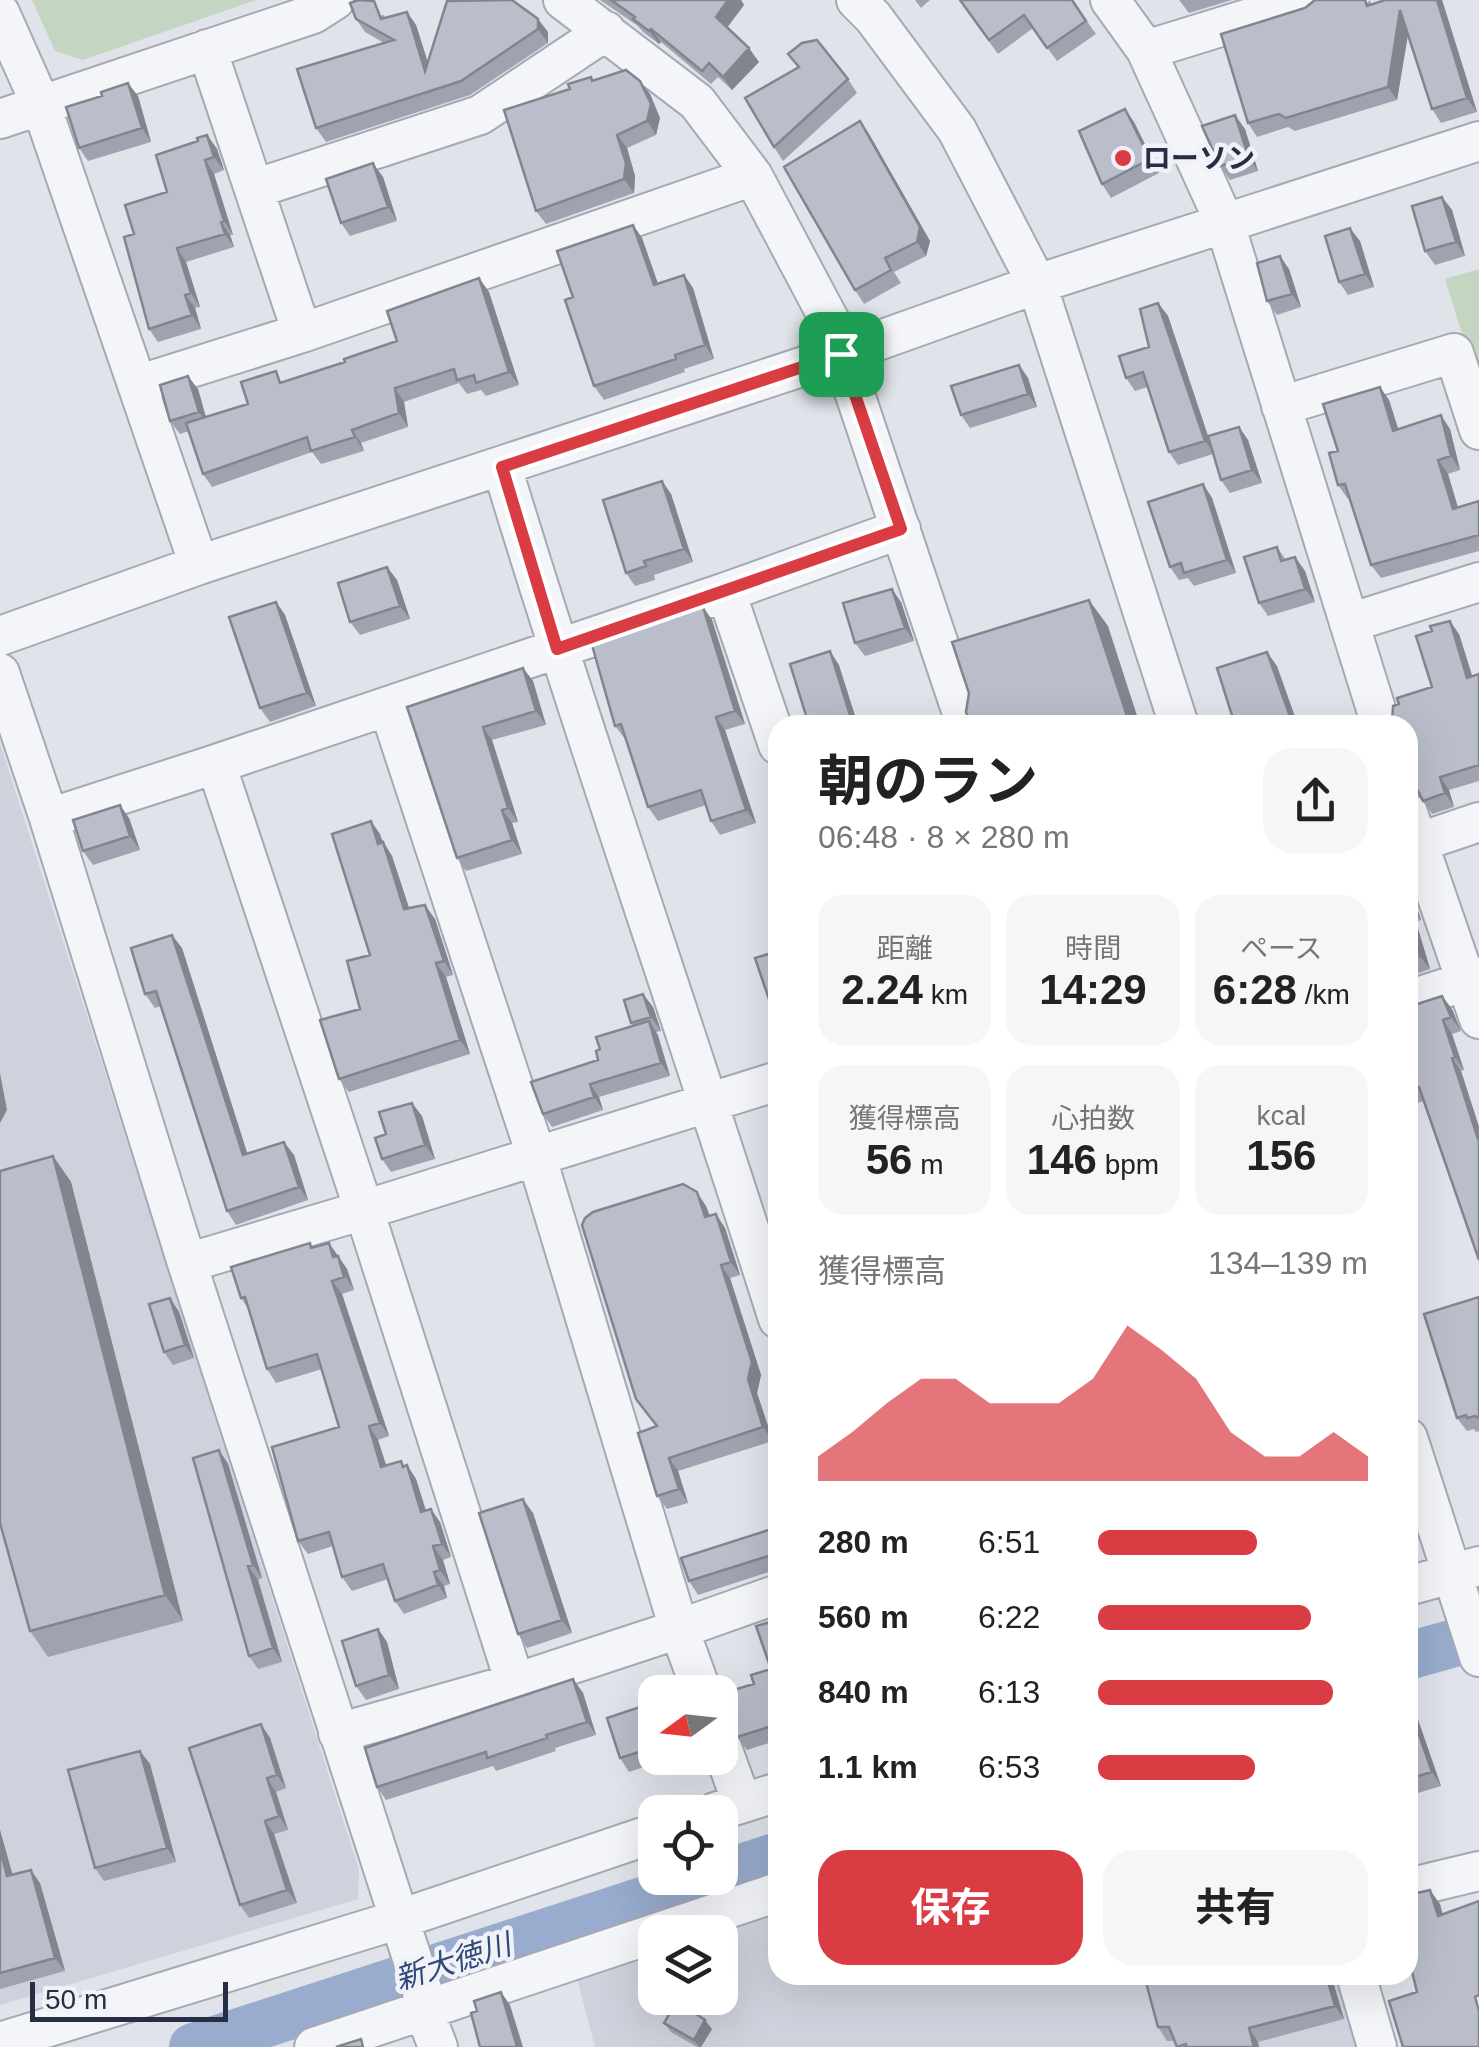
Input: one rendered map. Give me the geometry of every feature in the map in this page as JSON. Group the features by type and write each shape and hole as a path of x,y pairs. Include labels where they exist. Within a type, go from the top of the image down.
{"street":[{"path":"0,119 313,14 334,0"},
{"path":"564,0 697,102 753,176 831,323 963,715"},
{"path":"856,0 874,18 957,130 1037,284 1176,715"},
{"path":"1110,0 1146,50 1224,221 1377,715"},
{"path":"1146,50 1308,0"},
{"path":"0,13 41,105 198,565"},
{"path":"254,189 480,115 606,31"},
{"path":"207,49 302,333"},
{"path":"0,636 198,565 841,354 1224,221 1479,141"},
{"path":"137,384 302,333 753,176"},
{"path":"1282,406 1454,352 1479,430"},
{"path":"502,467 557,649 768,1287"},
{"path":"50,818 389,708 901,529"},
{"path":"1349,623 1479,582"},
{"path":"726,592 768,716"},
{"path":"0,673 50,818 187,1263 438,2047"},
{"path":"389,708 536,1154 696,1675"},
{"path":"216,764 515,1683"},
{"path":"1418,827 1479,822"},
{"path":"1418,843 1473,978 1479,1019"},
{"path":"1418,997 1473,978"},
{"path":"187,1263 768,1084"},
{"path":"1418,1461 1464,1569 1462,1611 1479,1656"},
{"path":"1418,1583 1464,1569"},
{"path":"338,1733 515,1683 768,1598"},
{"path":"734,1775 745,1803"},
{"path":"0,2042 400,1920 638,1839"},
{"path":"1418,1886 1479,1871"},
{"path":"314,2047 422,1998 768,1895"},
{"path":"1359,1985 1377,2047"}],"shaded area":[{"path":"0,743 359,1870 358,1899 0,2005"},
{"path":"768,1909 768,1985 1342,1985 1360,2047 595,2047 576,1975 638,1954 638,2015 738,2015 738,1919"}],"green space":[{"path":"32,0 256,0 83,60 55,51"},
{"path":"1479,269 1479,388 1445,279"}],"building":[{"path":"512,0 538,19 538,29 461,81 316,128 297,69 394,40 356,19 350,3 374,1 381,19 407,12 425,71 447,1"},
{"path":"611,0 728,0 716,17 749,48 723,77 709,63 702,71"},
{"path":"960,0 1072,0 1086,21 1047,48 1024,15 989,40"},
{"path":"1315,0 1365,0 1367,6 1385,0 1437,0 1467,98 1432,109 1400,10 1388,87 1286,118 1279,114 1248,123 1221,34 1305,8"},
{"path":"817,40 848,79 774,147 745,98 799,67 788,54 802,43"},
{"path":"626,70 640,81 651,104 647,121 617,135 626,163 624,179 536,211 504,110 570,89 568,84"},
{"path":"128,83 142,128 79,148 66,107"},
{"name":"ローソン","path":"1125,109 1150,159 1102,184 1079,131"},
{"path":"1235,115 1249,158 1220,166 1202,126"},
{"path":"860,121 920,227 917,242 885,258 891,270 855,290 784,167"},
{"path":"207,135 214,157 205,160 225,234 177,248 191,293 185,295 192,315 149,329 124,237 134,234 125,205 167,192 156,155"},
{"path":"373,163 388,207 341,223 326,179"},
{"path":"1442,197 1456,242 1425,251 1412,206"},
{"path":"633,225 654,285 684,275 705,345 675,355 676,359 594,386 565,300 573,297 557,251"},
{"path":"1350,228 1365,274 1339,282 1325,236"},
{"path":"1280,256 1292,294 1267,301 1257,263"},
{"path":"479,278 509,372 476,383 474,375 457,380 454,369 395,388 399,413 352,430 355,437 311,451 307,437 203,474 186,423 248,404 241,382 276,371 280,383 397,341 387,311"},
{"path":"1158,303 1205,441 1169,452 1143,372 1126,378 1119,356 1149,347 1140,309"},
{"path":"1019,365 1028,394 961,415 951,386"},
{"path":"188,376 199,412 170,421 160,385"},
{"path":"1380,387 1393,431 1441,415 1451,456 1438,460 1453,509 1479,501 1479,535 1371,565 1345,484 1338,485 1329,453 1338,451 1323,404"},
{"path":"1239,427 1252,470 1221,480 1208,436"},
{"path":"662,481 684,549 644,561 646,566 626,573 603,500"},
{"path":"1203,484 1227,560 1184,573 1181,563 1170,567 1148,502"},
{"path":"1277,547 1281,561 1295,557 1305,589 1259,603 1244,557"},
{"path":"387,567 400,606 350,622 338,583"},
{"path":"892,589 905,628 855,643 843,603"},
{"path":"1089,600 1127,715 967,715 969,693 952,642"},
{"path":"276,602 307,693 260,708 229,617"},
{"path":"703,607 735,711 716,717 746,810 711,821 701,790 648,807 621,724 615,726 592,645"},
{"path":"1450,621 1467,678 1479,674 1479,765 1440,777 1445,793 1423,801 1418,791 1418,715 1393,715 1393,706 1399,704 1397,698 1432,687 1416,636 1432,631 1430,626"},
{"path":"830,651 850,715 806,715 790,664"},
{"path":"1267,652 1289,715 1232,715 1217,668"},
{"path":"523,668 536,711 483,727 508,808 502,810 512,840 457,858 407,707"},
{"path":"120,805 130,836 83,851 73,820"},
{"path":"371,821 378,844 383,842 404,909 425,905 444,961 436,963 460,1040 339,1079 320,1020 360,1009 347,961 370,955 332,834"},
{"path":"172,935 243,1155 284,1142 299,1187 227,1211 156,991 145,994 131,948"},
{"path":"768,954 768,996 755,958"},
{"path":"643,994 651,1017 631,1023 624,1000"},
{"path":"1442,996 1451,1017 1443,1020 1479,1139 1479,1260 1418,1087 1418,1004"},
{"path":"649,1021 661,1063 590,1084 594,1097 543,1114 531,1082 598,1060 596,1037"},
{"path":"412,1103 425,1145 382,1159 375,1138 386,1134 379,1112"},
{"path":"53,1156 165,1595 30,1631 0,1523 0,1171"},
{"path":"683,1184 697,1192 705,1217 716,1214 731,1262 721,1265 752,1362 748,1379 763,1427 669,1458 679,1489 657,1496 638,1433 657,1426 636,1399 582,1225 593,1212"},
{"path":"310,1243 311,1248 329,1243 333,1257 338,1256 344,1277 332,1281 380,1423 369,1426 381,1467 401,1461 403,1467 407,1465 421,1512 431,1509 442,1544 433,1546 440,1570 434,1572 438,1585 395,1601 383,1564 342,1577 329,1532 298,1541 272,1447 339,1427 317,1354 267,1369 245,1297 241,1298 231,1267"},
{"path":"1479,1297 1479,1418 1457,1418 1424,1314"},
{"path":"170,1298 185,1345 164,1352 149,1304"},
{"path":"219,1450 273,1648 249,1656 193,1458"},
{"path":"523,1499 562,1620 518,1634 479,1513"},
{"path":"768,1530 768,1556 689,1581 681,1558"},
{"path":"768,1623 768,1660 756,1626"},
{"path":"378,1629 389,1675 356,1686 342,1641"},
{"path":"768,1670 768,1727 738,1737 738,1689 754,1684 751,1675"},
{"path":"573,1679 587,1722 487,1758 486,1752 377,1787 365,1748"},
{"path":"638,1708 638,1752 620,1758 607,1718"},
{"path":"261,1724 277,1775 267,1778 279,1816 265,1821 287,1890 240,1905 189,1748"},
{"path":"1418,1732 1432,1772 1418,1776"},
{"path":"140,1751 167,1848 95,1868 68,1770"},
{"path":"0,1850 7,1876 31,1870 55,1958 0,1973"},
{"path":"1430,1890 1438,1916 1479,1901 1479,1995 1475,1997 1479,2047 1403,2047 1389,2001 1417,1992 1418,1893"},
{"path":"1147,1985 1329,1985 1335,2006 1249,2028 1254,2047 1177,2047 1169,2027 1158,2027"},
{"path":"501,1992 517,2047 480,2047 471,2013 477,2011 474,2001"},
{"path":"669,2015 698,2015 705,2020 694,2040 664,2023"},
{"path":"361,2039 363,2047 336,2047"}],"waterway":[{"name":"新大徳川","path":"1418,1653 1479,1636"},
{"name":"新大徳川","path":"738,1869 768,1859"},
{"name":"新大徳川","path":"193,2047 661,1895"}],"place":[{"name":"ローソン","path":"1123,158"}],"route":[{"path":"841,354 901,529 557,649 502,467 841,354"}]}
